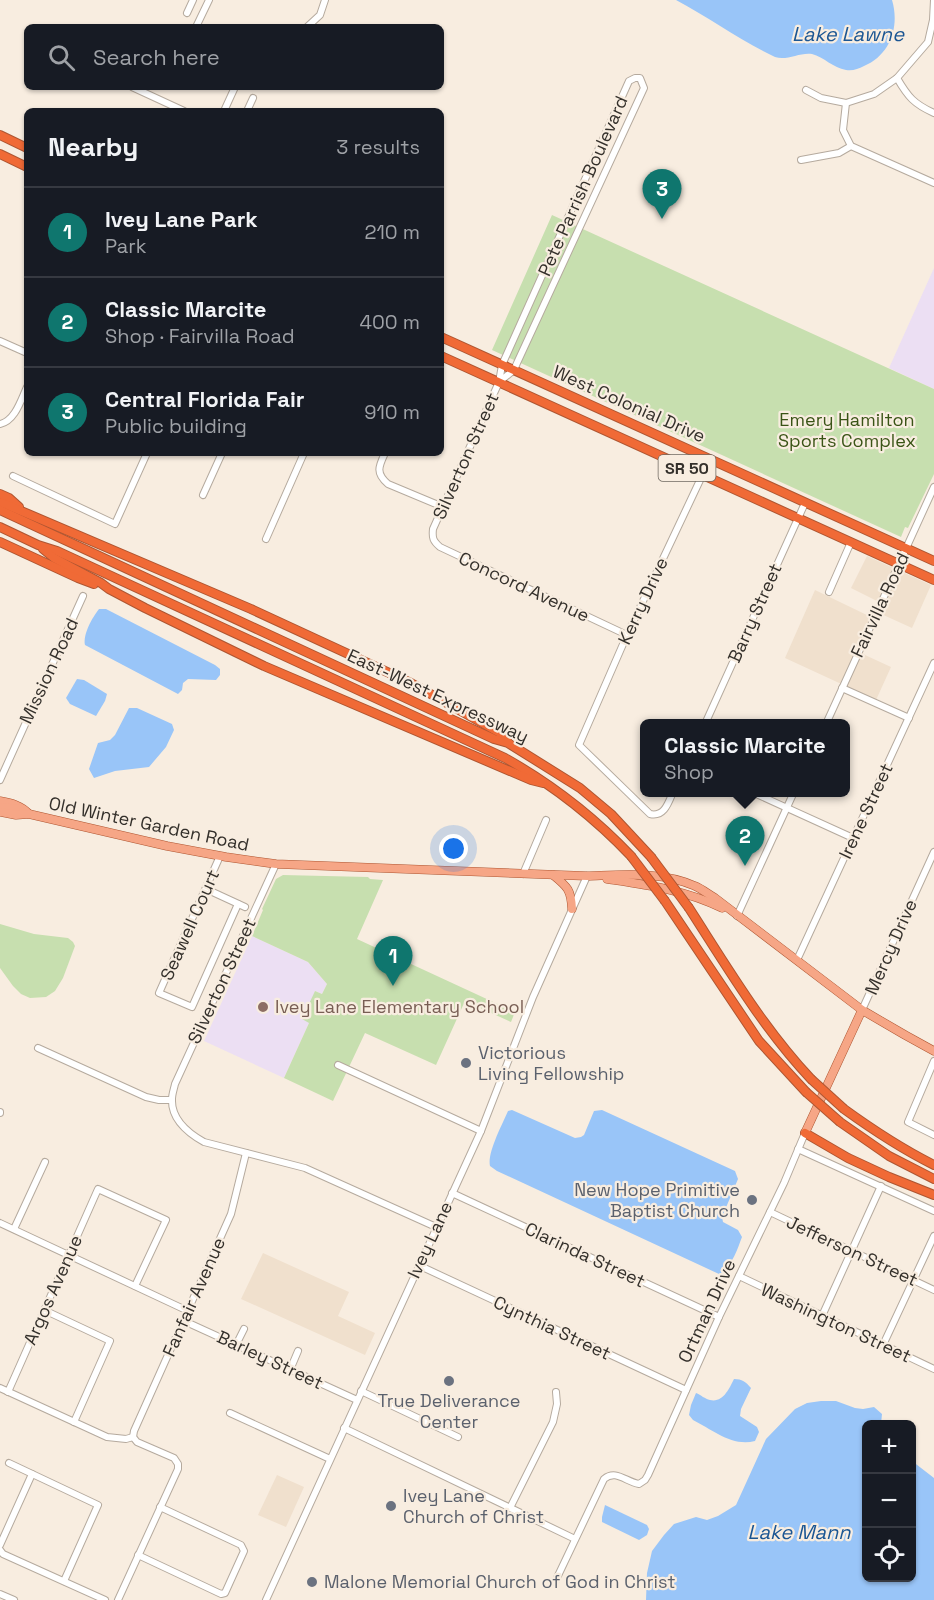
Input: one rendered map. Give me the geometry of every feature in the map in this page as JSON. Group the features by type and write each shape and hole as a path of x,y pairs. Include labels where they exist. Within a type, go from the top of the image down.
{"highway":[{"path":"0,135 24,147"},
{"path":"0,154 24,166"},
{"name":"West Colonial Drive","path":"444,338 934,561"},
{"name":"West Colonial Drive","path":"444,357 934,580"},
{"path":"601,428 608,413"},
{"path":"0,494 9,498 24,511"},
{"path":"0,502 251,609 411,683 500,733 508,743"},
{"name":"East-West Expressway","path":"0,510 494,739 508,743 580,788 611,814 651,857 689,908 761,1017 792,1059 844,1108 883,1137 934,1165"},
{"name":"East-West Expressway","path":"0,527 38,545 57,551 494,753 536,775 586,812 631,856 665,901 759,1041 806,1092 840,1122 889,1156 934,1179"},
{"path":"0,542 78,578 109,589 276,671 531,780 548,784"},
{"path":"38,545 54,558 109,589"},
{"path":"805,1133 848,1158 934,1195"}],"main road":[{"name":"Old Winter Garden Road","path":"0,801 13,803 27,812 167,846 276,864 587,876 688,894 736,915 862,1010 934,1051"},
{"path":"0,807 27,812"},
{"name":"Old Winter Garden Road","path":"0,812 16,815 27,812"},
{"path":"553,875 569,890 572,909"},
{"name":"Ortman Drive","path":"805,1133 862,1010"}],"street":[{"path":"187,13 192,0"},
{"path":"197,24 209,0"},
{"path":"311,24 320,15 326,0"},
{"path":"806,90 821,98 846,103 874,94 897,78 931,44 934,0"},
{"name":"Pete Parrish Boulevard","path":"640,78 644,88 514,370 499,382 502,365 629,81 640,78"},
{"path":"897,78 917,105 934,113"},
{"path":"138,90 178,108"},
{"path":"225,108 234,90"},
{"path":"248,108 253,98"},
{"path":"846,103 843,130 851,146 934,183"},
{"path":"801,160 839,153 851,146"},
{"path":"0,341 24,352"},
{"name":"Silverton Street","path":"433,529 499,382"},
{"path":"0,424 6,423 14,414 24,393"},
{"path":"13,476 115,524 146,456"},
{"path":"203,495 221,456"},
{"path":"266,539 303,456"},
{"path":"384,456 379,472 382,479 388,484 443,507"},
{"name":"Kerry Drive","path":"671,797 660,814 650,814 579,745 627,635 710,459"},
{"name":"Fairvilla Road","path":"828,719 934,487"},
{"name":"Barry Street","path":"707,719 805,503"},
{"name":"Concord Avenue","path":"433,529 432,537 440,548 627,635"},
{"path":"829,592 851,542"},
{"name":"Mission Road","path":"0,780 83,596"},
{"name":"Irene Street","path":"797,960 934,663"},
{"path":"842,688 909,718"},
{"path":"762,797 853,838"},
{"path":"736,915 792,797"},
{"path":"523,874 546,820"},
{"name":"Mercy Drive","path":"862,1010 934,852"},
{"name":"Seawell Court","path":"206,889 242,906 192,1007 159,993 220,856"},
{"name":"Silverton Street","path":"172,1100 176,1084 276,864"},
{"name":"Ivey Lane","path":"266,1600 481,1131 532,1000 587,876"},
{"path":"38,1048 146,1097 172,1100 176,1116 191,1135 204,1142 305,1168 436,1227"},
{"path":"934,1061 908,1122 934,1135"},
{"path":"338,1065 481,1131"},
{"name":"Ortman Drive","path":"555,1582 604,1479 608,1475 618,1475 639,1484 645,1480 805,1133"},
{"path":"798,1149 934,1211"},
{"name":"Fanfair Avenue","path":"133,1437 231,1214 246,1153"},
{"path":"14,1229 45,1162"},
{"path":"822,1316 881,1186"},
{"name":"Argos Avenue","path":"8,1392 98,1189 166,1220 135,1286"},
{"name":"Clarinda Street","path":"452,1193 719,1317"},
{"name":"Jefferson Street","path":"770,1212 934,1290"},
{"path":"0,1223 188,1311"},
{"path":"883,1345 934,1236"},
{"name":"Cynthia Street","path":"418,1265 686,1390"},
{"name":"Washington Street","path":"739,1276 934,1369"},
{"path":"44,1310 110,1341 74,1422"},
{"name":"Barley Street","path":"184,1321 357,1400"},
{"path":"236,1345 244,1329"},
{"path":"290,1370 298,1351"},
{"path":"0,1388 107,1437 126,1439 133,1437 137,1442 174,1458 178,1464 178,1469 118,1600"},
{"path":"361,1391 458,1437"},
{"path":"510,1508 553,1422 557,1404 556,1392"},
{"path":"230,1413 330,1459"},
{"path":"344,1428 575,1539"},
{"path":"9,1463 98,1505 64,1581"},
{"path":"0,1545 32,1474"},
{"path":"138,1555 221,1594 225,1593 244,1551 241,1545 160,1507"},
{"path":"0,1550 11,1558 105,1600"},
{"path":"0,1594 14,1600"}],"shaded area":[{"path":"934,268 934,389 889,368"},
{"path":"867,556 931,585 912,628 879,613 883,604 851,588"},
{"path":"815,590 871,617 857,648 865,655 891,667 876,700 785,658"},
{"name":"Ivey Lane Elementary School","path":"252,936 308,962 327,984 322,994 315,991 309,1023 284,1078 204,1041"},
{"path":"263,1253 349,1292 338,1316 375,1333 365,1355 241,1299"},
{"path":"277,1475 304,1487 286,1527 258,1515"}],"green space":[{"name":"Emery Hamilton Sports Complex","path":"552,215 934,389 934,474 908,528 905,527 901,537 492,350"},
{"path":"283,875 368,877 383,880 357,939 515,1012 511,1022 465,1001 436,1065 365,1033 333,1101 284,1078 309,1023 302,1019 315,991 322,994 327,984 308,962 252,936 276,879"},
{"path":"0,924 34,934 68,938 73,942 75,946 63,978 55,991 46,997 30,998 21,994 13,986 0,968"}],"water":[{"name":"Lake Lawne","path":"676,0 892,0 894,30 886,47 873,61 855,70 841,69 812,54 775,57"},
{"path":"99,609 106,609 215,665 220,669 220,675 216,680 188,679 183,683 182,690 178,694 85,645 87,631"},
{"path":"77,679 84,680 107,694 96,716 70,704 66,698"},
{"path":"129,708 137,708 172,724 174,730 166,747 149,767 115,771 94,778 89,769 98,743 110,740 115,735"},
{"path":"512,1110 575,1138 584,1135 594,1111 602,1110 735,1171 738,1179 722,1217 723,1222 738,1230 742,1237 731,1263 719,1274 497,1171 490,1166 491,1154 508,1111"},
{"path":"734,1379 744,1381 751,1388 740,1416 757,1427 759,1432 755,1441 731,1440 693,1420 689,1415 696,1393 708,1399 719,1399"},
{"name":"Lake Mann","path":"836,1401 855,1408 874,1407 882,1414 881,1420 862,1420 862,1582 916,1582 916,1464 934,1478 934,1600 646,1600 647,1573 652,1551 664,1535 674,1524 696,1517 707,1520 736,1505 766,1439 795,1409 807,1403"},
{"path":"605,1505 647,1525 649,1529 647,1535 639,1540 602,1522"}],"place":[{"name":"Central Florida Fair","path":"662,219"},
{"name":"Classic Marcite","path":"745,866"},
{"name":"Ivey Lane Park","path":"393,986"},
{"name":"Ivey Lane Elementary School","path":"263,1007"},
{"name":"Victorious Living Fellowship","path":"466,1063"},
{"name":"New Hope Primitive Baptist Church","path":"752,1200"},
{"name":"True Deliverance Center","path":"449,1381"},
{"name":"Ivey Lane Church of Christ","path":"391,1506"},
{"name":"Malone Memorial Church of God in Christ","path":"312,1582"}]}
